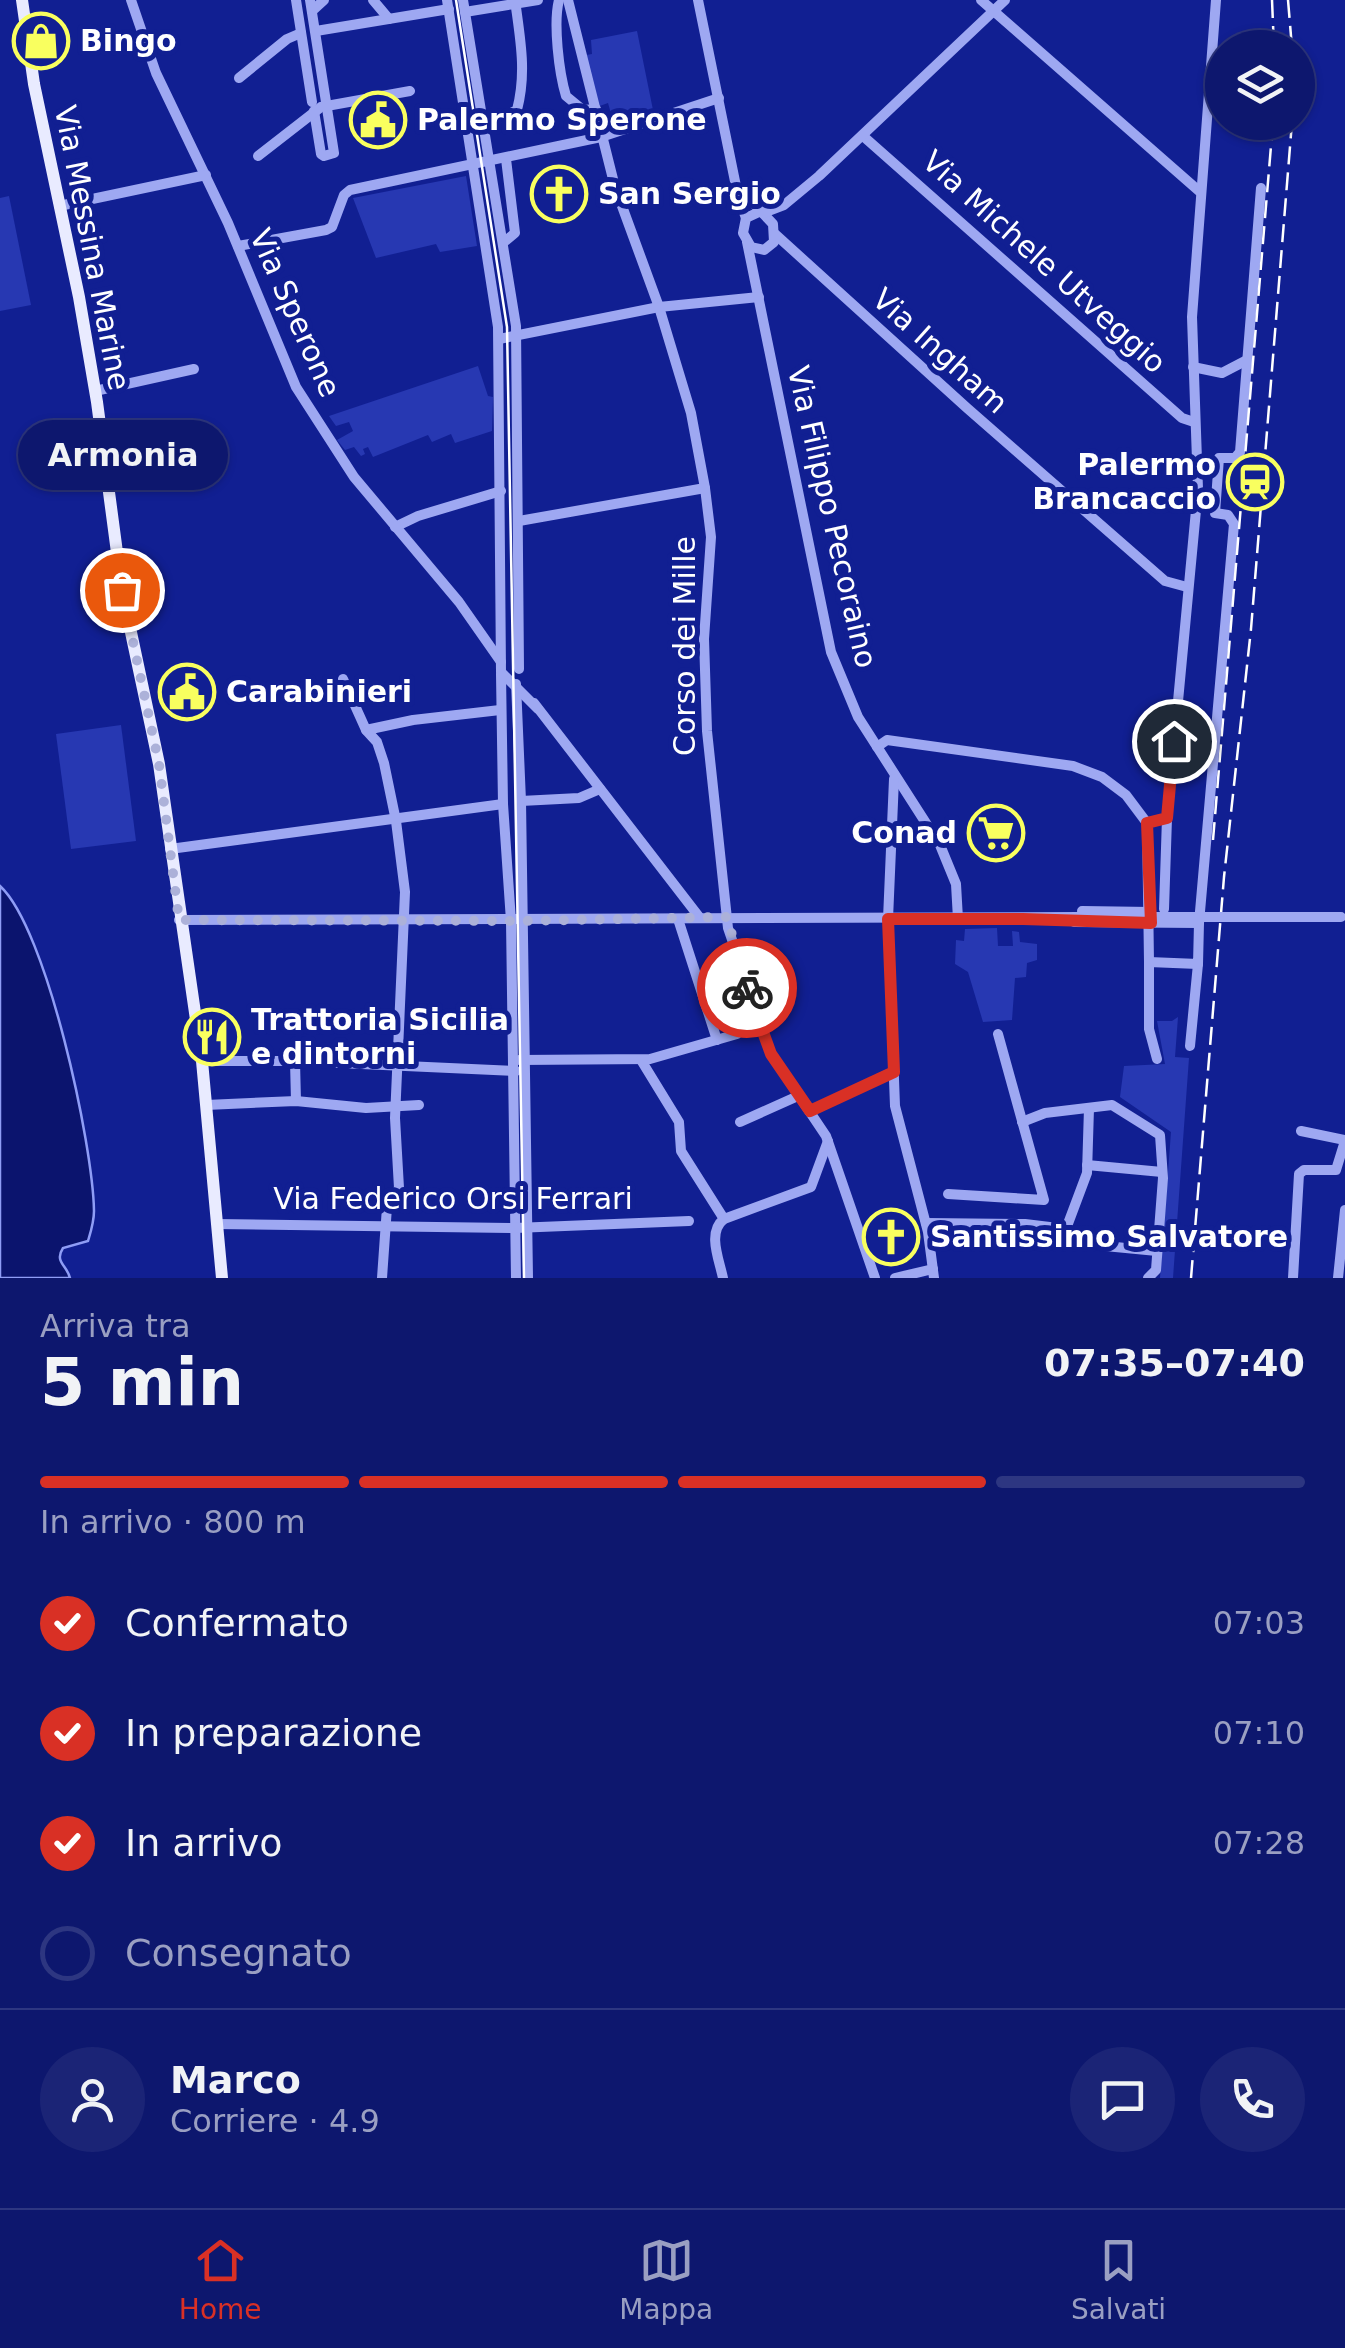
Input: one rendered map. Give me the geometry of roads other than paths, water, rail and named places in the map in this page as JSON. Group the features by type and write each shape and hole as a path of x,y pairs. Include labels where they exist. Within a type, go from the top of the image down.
{"main road":[{"name":"Via Messina Marine","path":"22,0 34,84 95,391 122,590 150,712 202,1061 222,1278"}],"street":[{"name":"Via Sperone","path":"131,0 156,73 238,246 296,387 333,448 468,614"},
{"path":"296,0 320,154 329,155 334,153 334,147 311,5 324,0"},
{"path":"373,0 389,19"},
{"path":"516,679 516,336 464,6 538,0"},
{"path":"559,0 556,25 566,96 583,110 596,110"},
{"name":"Corso dei Mille","path":"568,0 601,138 691,413 705,488 711,537 704,639 707,730 727,917 771,1054 828,1141 875,1278"},
{"path":"698,0 746,218 743,227 747,242 756,250 766,249 802,260"},
{"path":"981,0 1199,191"},
{"path":"746,218 784,205 863,136 1005,0"},
{"path":"1164,909 1167,818 1198,489 1192,316 1216,0"},
{"path":"483,120 512,115 517,110 523,78 523,45 515,1"},
{"path":"316,31 448,5 494,286 499,339 500,710 503,804 516,921"},
{"path":"239,78 287,39 301,33"},
{"path":"309,82 324,79"},
{"path":"258,156 313,107 410,90"},
{"path":"238,246 332,227 344,195 350,190 601,138 718,98"},
{"name":"Via Michele Utveggio","path":"863,136 1182,418 1194,422"},
{"path":"504,242 515,234 506,160"},
{"path":"59,206 206,175"},
{"path":"736,185 774,229"},
{"path":"1190,1046 1234,524 1228,515 1215,514 1218,476 1220,458 1235,458 1240,452 1261,188"},
{"path":"754,278 784,205"},
{"name":"Via Ingham","path":"774,229 802,260 1165,581 1188,587"},
{"name":"Via Filippo Pecoraino","path":"747,242 831,652 845,689 876,747 946,858 956,884 958,919"},
{"path":"499,339 659,307 758,298"},
{"path":"1193,367 1222,373 1247,360"},
{"path":"95,391 194,369"},
{"path":"519,521 705,488"},
{"path":"395,527 418,516 501,491"},
{"path":"468,614 700,918"},
{"path":"468,614 502,662"},
{"path":"480,626 493,624 501,614"},
{"path":"502,662 513,660 522,702 516,921 521,1226 516,1278"},
{"path":"344,679 384,763 405,892 395,1108 399,1188 388,1206 382,1278"},
{"path":"522,702 538,709"},
{"path":"366,730 500,710"},
{"path":"876,747 888,740 1073,766 1102,777 1126,795 1147,823 1151,917 1149,1029 1157,1059"},
{"path":"894,776 888,919 896,1106 926,1223 934,1273 895,1278"},
{"path":"521,801 580,798 600,788"},
{"path":"893,799 911,802"},
{"path":"170,849 503,804"},
{"path":"1147,823 1167,818"},
{"path":"1082,914 1199,923"},
{"path":"1023,919 1082,914 1343,917"},
{"path":"179,920 1151,917"},
{"path":"678,919 716,1040"},
{"path":"1150,962 1198,964"},
{"path":"202,1061 295,1061 397,1068 640,1060 736,1034"},
{"path":"948,1194 1044,1200 998,1034"},
{"path":"640,1060 679,1122 681,1151 724,1219"},
{"path":"295,1061 296,1101"},
{"path":"810,1111 894,1072"},
{"path":"740,1122 798,1096"},
{"path":"206,1105 296,1101 419,1106"},
{"path":"1022,1122 1046,1113 1112,1105 1160,1135 1162,1172 1156,1270 1148,1278"},
{"path":"1070,1232 1087,1165 1089,1108"},
{"path":"1293,1278 1299,1174 1304,1170 1336,1170 1345,1141 1301,1131"},
{"path":"723,1278 714,1234 716,1225 811,1187 828,1141"},
{"path":"1087,1165 1162,1172"},
{"path":"1338,1278 1345,1210"},
{"name":"Via Federico Orsi Ferrari","path":"217,1224 386,1227 688,1221"},
{"path":"926,1223 1025,1224 1070,1232 1105,1246 1157,1251"},
{"path":"521,1226 528,1278"}],"tram line":[{"path":"456,0 507,327 524,1278"}],"railway":[{"path":"1272,0 1273,30"},
{"path":"1288,0 1290,30"},
{"path":"1213,840 1271,140"},
{"path":"1191,1278 1224,877 1251,629 1291,140"}],"place":[{"name":"Bingo","path":"41,41"},
{"name":"Palermo Sperone","path":"378,120"},
{"name":"San Sergio","path":"559,194"},
{"name":"Palermo Brancaccio","path":"1255,482"},
{"name":"Armonia","path":"122,590"},
{"name":"Carabinieri","path":"187,692"},
{"name":"Conad","path":"996,833"},
{"name":"Trattoria Sicilia e dintorni","path":"212,1037"},
{"name":"Santissimo Salvatore","path":"891,1237"}]}
